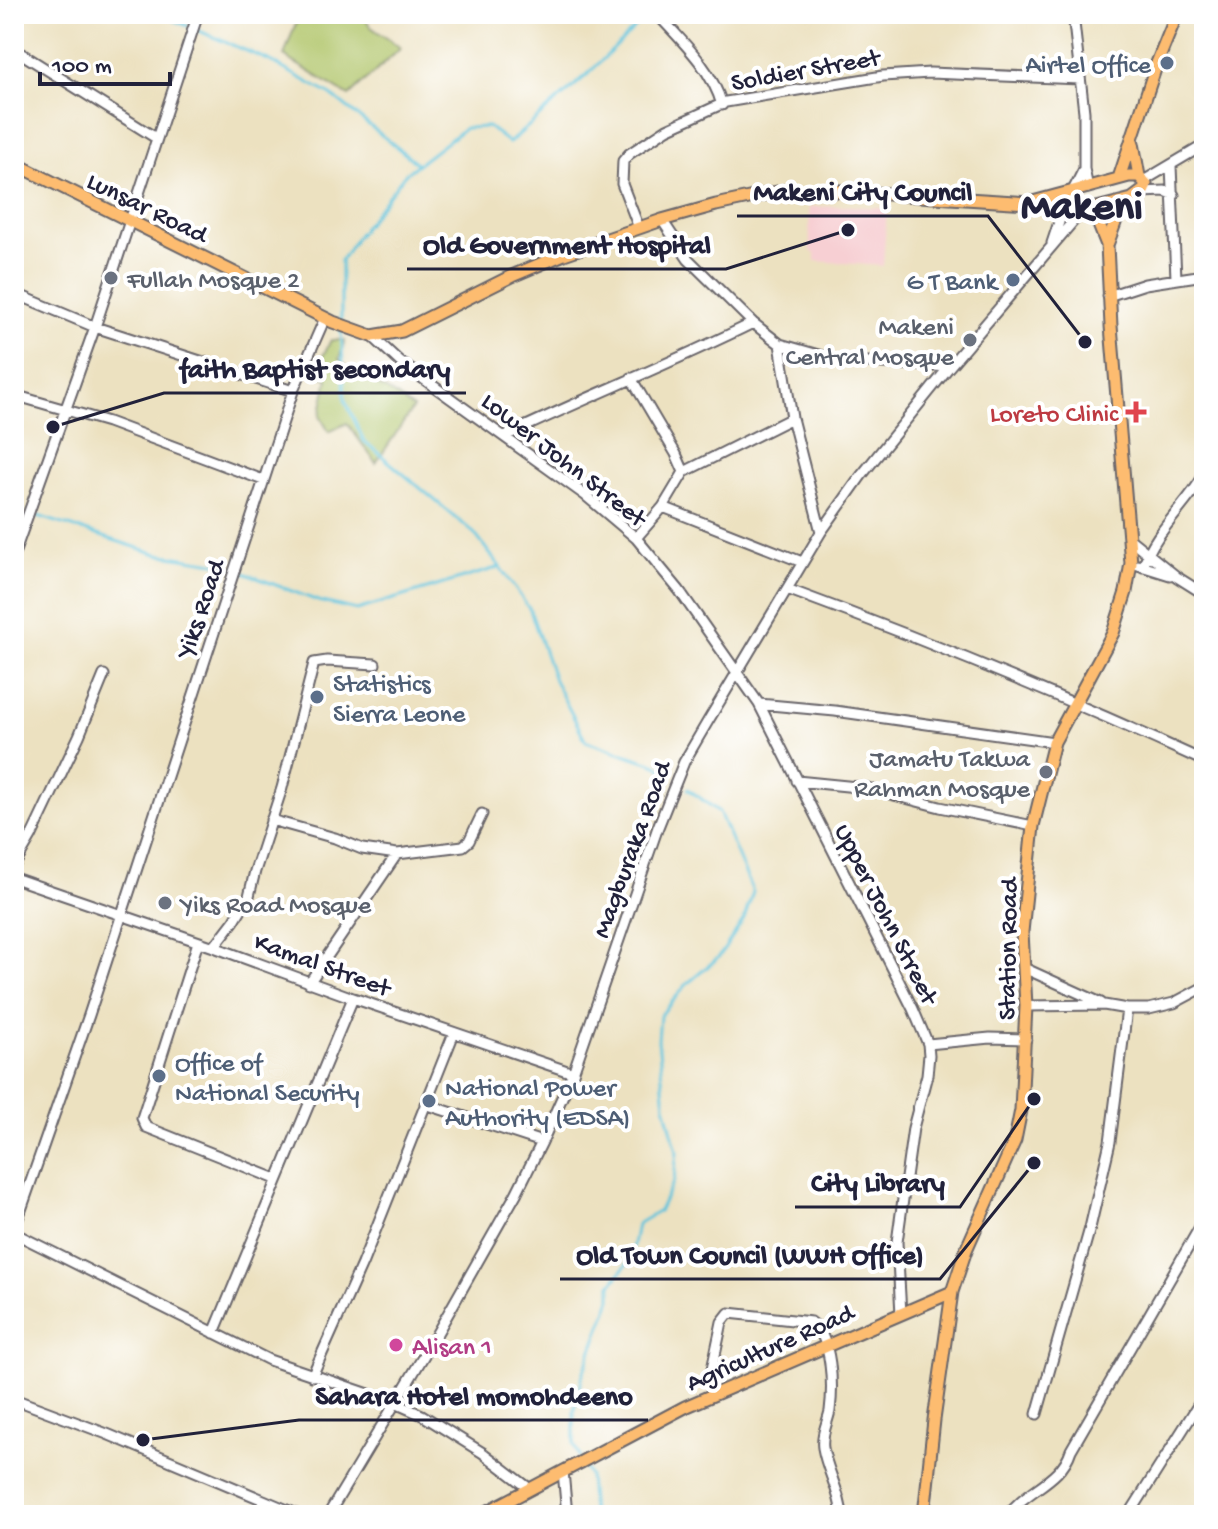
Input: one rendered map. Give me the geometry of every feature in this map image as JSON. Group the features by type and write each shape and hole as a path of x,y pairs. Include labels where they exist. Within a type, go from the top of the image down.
{"main road":[{"path":"1119,178 1144,100 1177,14"},
{"path":"1132,142 1142,183"},
{"name":"Lunsar Road","path":"14,163 329,320 372,336"},
{"path":"1029,203 1119,178 1142,183"},
{"path":"372,336 402,331 512,276 564,254 662,220 782,191 841,191 1029,203 1087,211 1118,204 1142,183"},
{"name":"Station Road","path":"924,1515 952,1292 966,1250 1015,1140 1023,1090 1026,1006 1022,932 1033,826 1054,742 1113,633 1137,565 1131,540 1108,296 1107,245 1118,204"},
{"name":"Station Road","path":"1087,211 1107,245"},
{"name":"Agriculture Road","path":"481,1515 685,1407 952,1292"}],"street":[{"path":"14,554 95,327 198,14"},
{"path":"657,14 706,71 722,105"},
{"path":"1073,14 1084,112 1084,169 1088,188"},
{"path":"14,49 156,138"},
{"name":"Soldier Street","path":"639,228 622,184 623,161 667,129 739,98 883,76 930,73 1080,79"},
{"path":"1142,183 1203,148"},
{"path":"1171,166 1176,278"},
{"path":"1071,193 1084,169"},
{"path":"1142,183 1174,195"},
{"name":"Magburaka Road","path":"1051,246 1071,193"},
{"name":"Magburaka Road","path":"328,1515 493,1234 542,1142 573,1073 658,827 676,782 708,721 802,562 861,476 1051,246 1087,211"},
{"path":"662,220 688,259 753,323 780,344 836,360 949,367"},
{"path":"1108,296 1145,284 1204,275"},
{"path":"14,293 95,327 293,391"},
{"name":"Yiks Road","path":"14,1231 89,1015 293,391 329,320"},
{"path":"505,436 753,323"},
{"name":"Lower John Street","path":"372,336 420,378 585,495 636,538 679,590 736,675"},
{"path":"780,344 792,418 821,532"},
{"path":"631,378 684,472"},
{"path":"14,395 108,422 263,480"},
{"path":"636,538 663,507 684,472 792,418"},
{"path":"1177,577 1137,565 1203,478"},
{"path":"663,507 802,562"},
{"path":"1131,540 1204,594"},
{"path":"787,589 942,646 1075,701 1204,761"},
{"path":"214,947 249,896 314,663 375,664"},
{"path":"14,866 79,736 104,675"},
{"name":"Upper John Street","path":"736,675 759,704 928,1044 990,1038 1026,1039"},
{"path":"759,704 835,711 1054,742"},
{"path":"797,781 867,788 1033,826"},
{"path":"271,820 362,849 397,854 463,846 472,837 482,814"},
{"path":"309,983 397,854"},
{"name":"Kamal Street","path":"14,878 573,1073"},
{"path":"198,942 142,1123 276,1179"},
{"path":"1024,968 1104,1005"},
{"path":"1026,1006 1104,1005 1149,1009 1174,1003 1204,987"},
{"path":"214,1333 353,998"},
{"path":"1037,1414 1090,1228 1110,1142 1127,1009"},
{"path":"312,1376 362,1264 454,1033"},
{"path":"901,1314 897,1242 913,1128 927,1075 928,1044"},
{"path":"425,1104 542,1142"},
{"path":"1008,1515 1068,1462 1071,1450 1204,1220"},
{"path":"14,1231 269,1360 422,1415 530,1489"},
{"path":"711,1374 722,1322 729,1313 811,1322 820,1330 827,1344 831,1400 823,1446 842,1515"},
{"path":"1129,1515 1204,1396"},
{"path":"14,1399 161,1456 299,1515"},
{"path":"566,1469 567,1515"}],"shaded area":[{"path":"809,207 887,209 883,266 815,261 815,254 810,250"}],"green space":[{"path":"299,14 362,14 371,27 401,48 349,96 284,56"},
{"path":"331,340 345,340 339,359 358,375 413,408 376,463 347,423 329,432 320,416 328,379 314,373"}],"waterway":[{"path":"159,14 188,26"},
{"path":"341,321 341,260 405,174 465,128 488,127 509,143 588,74 649,14"},
{"path":"197,30 268,60 331,95 418,164"},
{"path":"341,329 345,400 364,441 474,533 500,567 530,610 554,680 586,741 657,765 664,771"},
{"path":"14,507 23,511"},
{"path":"35,515 157,554 231,568"},
{"path":"239,571 318,601 357,610 500,567"},
{"path":"580,1457 574,1444 574,1412 583,1374 611,1299 611,1285 630,1260 637,1224 659,1211 674,1180 677,1152 665,1105 658,1040 660,1016 688,983 719,957 744,919 753,892 719,812 688,789"},
{"path":"583,1464 589,1476 592,1515"}],"place":[{"name":"Airtel Office","path":"1167,63"},
{"name":"Old Government Hospital","path":"848,230"},
{"name":"Fullah Mosque 2","path":"111,278"},
{"name":"G T Bank","path":"1013,280"},
{"name":"Makeni Central Mosque","path":"970,340"},
{"name":"Makeni City Council","path":"1085,342"},
{"name":"Loreto Clinic","path":"1136,412"},
{"name":"faith Baptist secondary","path":"53,427"},
{"name":"Statistics Sierra Leone","path":"317,697"},
{"name":"Jamatu Takwa Rahman Mosque","path":"1046,772"},
{"name":"Yiks Road Mosque","path":"165,903"},
{"name":"Office of National Security","path":"159,1076"},
{"name":"City Library","path":"1034,1099"},
{"name":"National Power Authority (EDSA)","path":"429,1101"},
{"name":"Old Town Council (WWH Office)","path":"1034,1163"},
{"name":"Alisan 1","path":"396,1345"},
{"name":"Sahara Hotel momohdeeno","path":"143,1440"}],"district":[{"name":"Makeni","path":"1082,202"}]}
